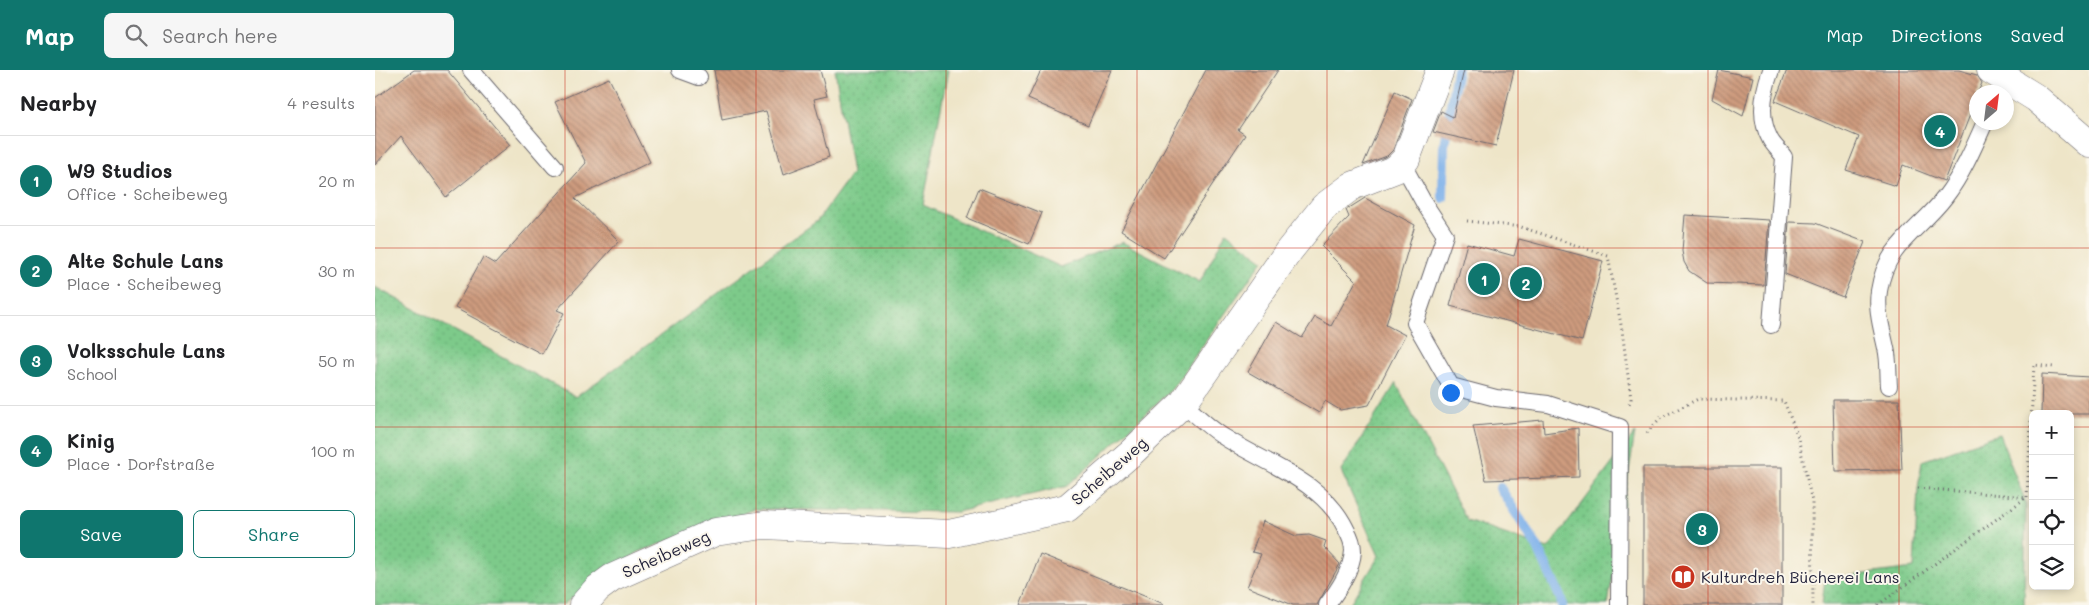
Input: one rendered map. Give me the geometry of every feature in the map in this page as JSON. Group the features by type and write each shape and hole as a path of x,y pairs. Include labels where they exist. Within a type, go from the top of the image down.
{"street":[{"path":"1402,163 1406,159 1440,70"},
{"path":"1999,81 2035,98 2089,144"},
{"name":"Scheibeweg","path":"583,605 597,589 612,578 715,532 764,525 949,534 1067,508 1132,452 1183,403 1288,252 1324,207 1352,186 1380,176 1402,163"}],"lane":[{"path":"471,70 555,167"},
{"path":"680,70 699,78"},
{"path":"1771,70 1763,98 1763,115 1770,140 1784,157 1771,325"},
{"path":"1889,386 1887,349 1878,312 1878,294 1882,273 1889,257 1947,195 1981,130"},
{"path":"1402,163 1445,235 1415,323 1451,386 1496,398 1548,404 1619,432 1619,605"},
{"path":"1183,403 1221,436 1292,474 1323,498 1336,511 1352,542 1353,550 1352,559 1346,573 1327,605"}],"path":[{"path":"1434,218 1521,227 1609,256 1622,330 1631,399 1619,432 1644,437 1660,418 1698,399 1784,401 1798,437 1812,502 1813,605"},
{"path":"2027,497 2034,365 2054,367"},
{"path":"1918,488 2027,497"},
{"path":"1878,605 2027,497"}],"green space":[{"path":"835,70 948,70 923,205 1061,267 1122,242 1200,282 1226,232 1263,260 1171,390 1068,486 957,512 755,509 639,552 562,605 375,605 375,287 576,397 817,221 852,173"},
{"path":"1396,383 1467,521 1548,549 1635,433 1608,605 1349,605 1379,556 1341,471"},
{"path":"1999,434 2026,503 2024,605 1822,605 1825,579 1914,568 1918,488 1922,461"}],"building":[{"path":"414,70 447,70 510,145 446,197 401,136 375,165 375,98"},
{"path":"714,70 820,70 827,96 814,99 829,157 784,174 766,111 722,120"},
{"path":"1041,70 1112,70 1088,125 1028,99"},
{"path":"1206,70 1278,70 1238,130 1245,135 1164,258 1121,231"},
{"path":"1464,70 1514,70 1496,146 1433,132 1441,111 1453,117"},
{"path":"1719,70 1753,77 1743,116 1712,99"},
{"path":"1787,70 1959,70 1977,75 1982,83 1981,85 1969,85 1969,117 1944,181 1903,165 1896,186 1846,170 1859,137 1775,101"},
{"path":"609,78 650,162 575,198 619,241 557,310 564,313 542,354 455,308 483,257 495,264 586,163 555,102"},
{"path":"1395,91 1412,99 1393,150 1387,156 1363,165"},
{"path":"979,188 1042,213 1029,244 967,218"},
{"path":"1365,198 1415,225 1386,325 1405,335 1369,405 1340,410 1325,401 1319,413 1248,372 1276,322 1302,338 1315,317 1331,326 1356,281 1321,246 1349,217 1346,210"},
{"path":"1685,215 1769,220 1764,285 1707,283 1689,271 1684,262 1682,251"},
{"path":"1789,222 1815,223 1865,242 1843,297 1785,274"},
{"path":"1519,239 1603,261 1582,341 1450,306 1467,243 1514,256"},
{"path":"2042,374 2089,377 2089,414 2074,414 2074,410 2041,410"},
{"path":"1833,400 1899,400 1902,470 1835,471"},
{"path":"1543,420 1544,433 1578,428 1579,477 1486,480 1473,426"},
{"path":"1643,467 1782,467 1782,605 1643,605"},
{"path":"1263,521 1296,536 1309,535 1326,541 1324,547 1340,564 1317,605 1293,605 1247,587 1261,554 1252,552"},
{"path":"1040,554 1164,604 1164,605 1020,605"}],"waterway":[{"path":"1443,198 1444,145 1457,70"},
{"path":"1500,488 1538,548 1562,605"}],"place":[{"name":"Kinig","path":"1940,131"},
{"name":"W9 Studios","path":"1484,279"},
{"name":"Alte Schule Lans","path":"1526,283"},
{"name":"Volksschule Lans","path":"1702,529"},
{"name":"Kulturdreh Bücherei Lans","path":"1683,577"}]}
